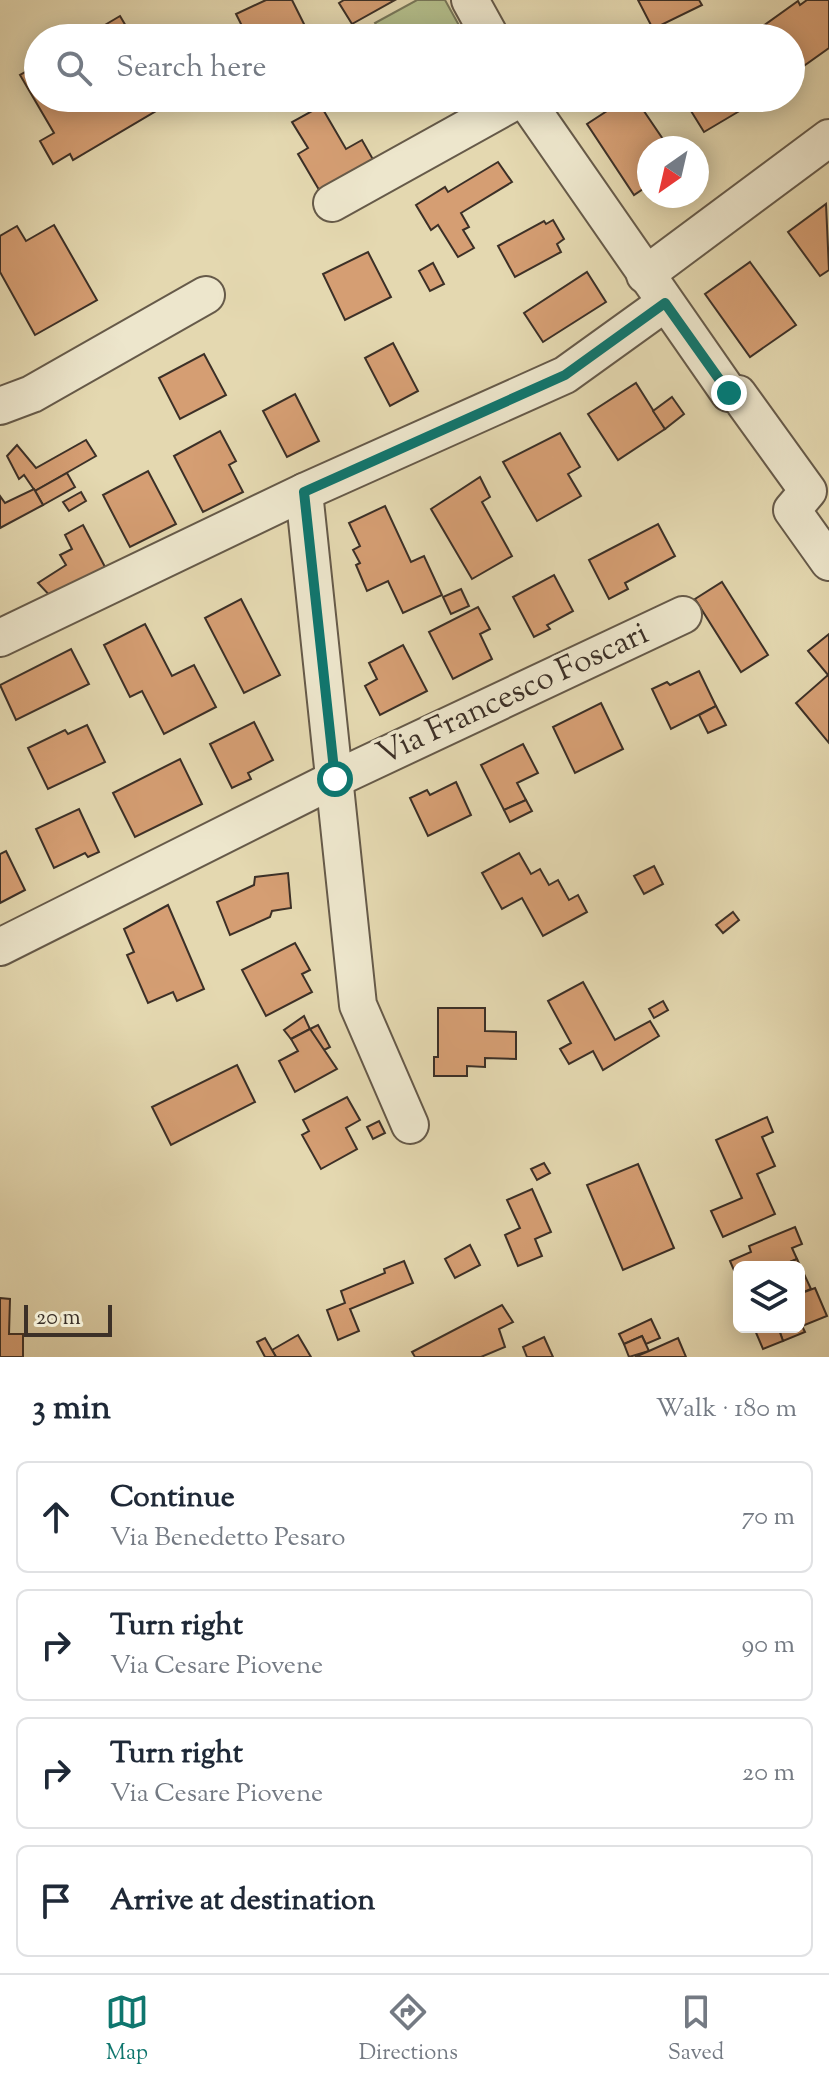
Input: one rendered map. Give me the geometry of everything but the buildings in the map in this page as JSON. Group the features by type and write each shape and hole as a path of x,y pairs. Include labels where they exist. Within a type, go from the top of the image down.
{"street":[{"path":"470,0 483,24"},
{"path":"332,203 497,112"},
{"path":"532,112 729,393 738,394 808,491 792,510 829,562"},
{"path":"0,638 304,492 565,375 655,289 829,138"},
{"path":"0,406 32,394 206,295"},
{"path":"304,492 358,1005 410,1125"},
{"name":"Via Francesco Foscari","path":"0,947 335,779 683,615"}],"green space":[{"path":"417,0 445,0 458,24 376,24"}],"route":[{"path":"335,779 304,492 565,375 665,303 729,393"}]}
